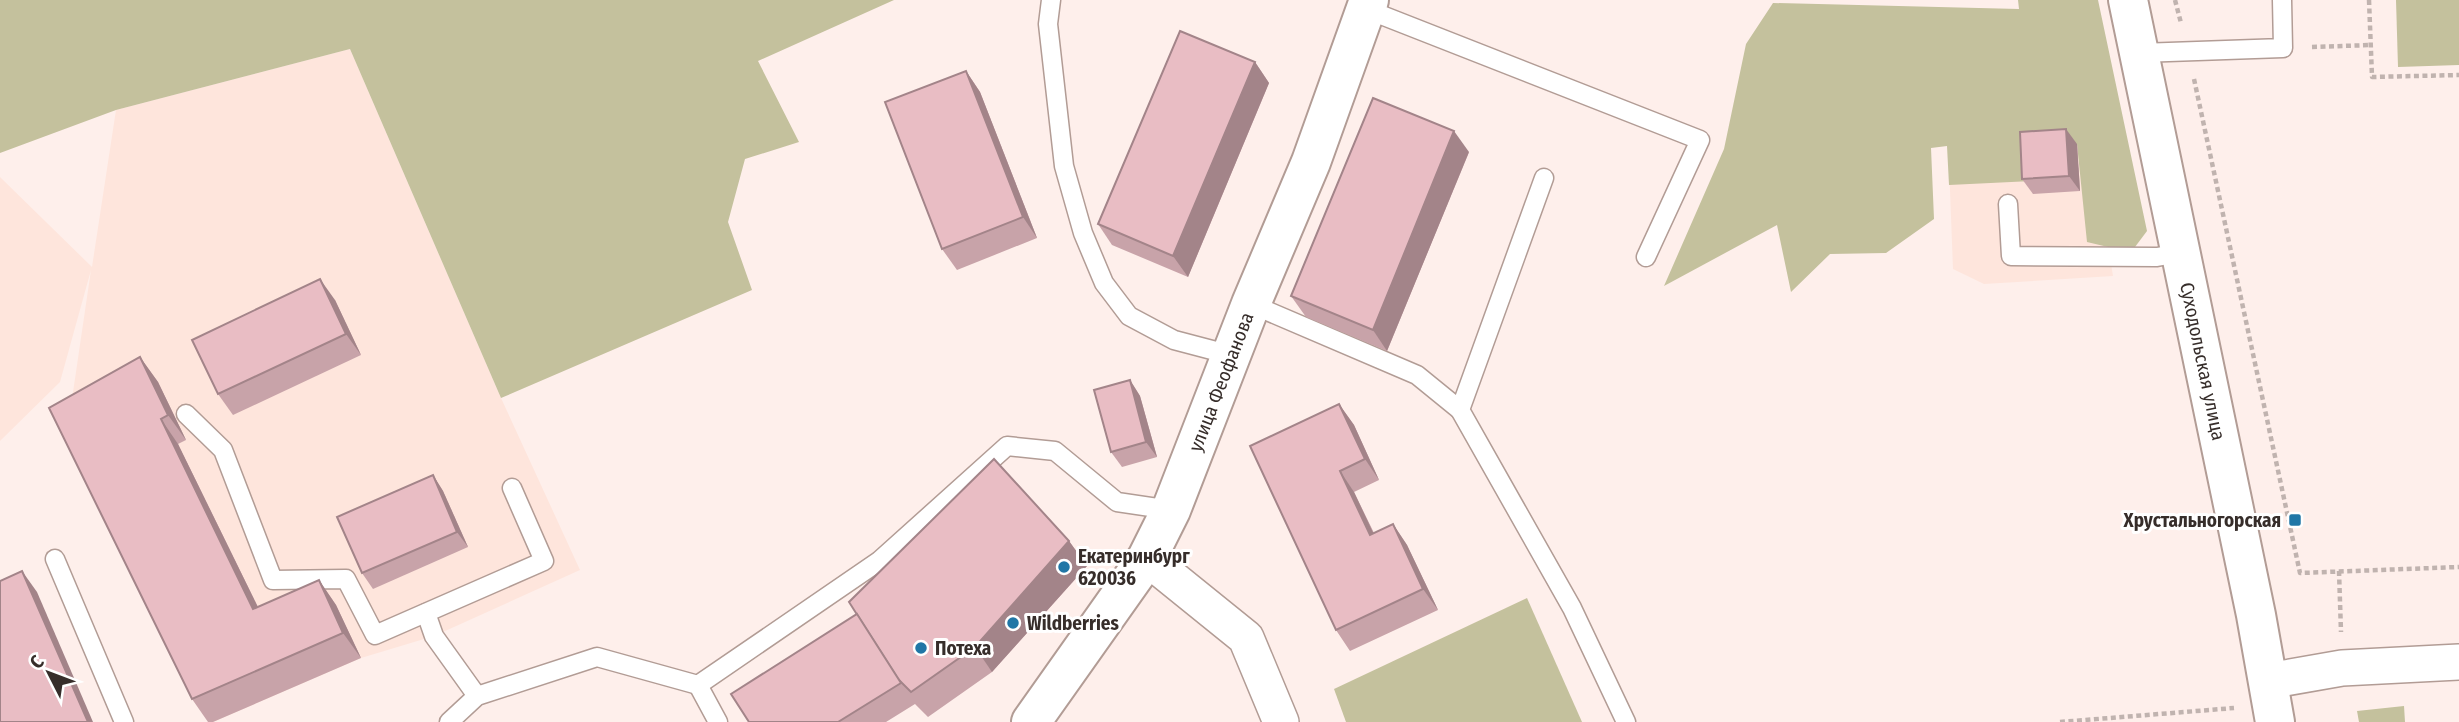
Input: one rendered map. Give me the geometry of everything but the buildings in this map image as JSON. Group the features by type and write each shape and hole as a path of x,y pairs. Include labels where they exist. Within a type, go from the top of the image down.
{"street":[{"name":"Суходольская улица","path":"2128,0 2250,582 2275,722"},
{"name":"улица Феофанова","path":"1031,722 1147,558 1171,510 1251,304 1311,162 1367,4"},
{"path":"1147,558 1246,638 1282,722"},
{"path":"2268,681 2342,668 2459,662"}],"lane":[{"path":"1051,0 1048,24 1064,166 1083,233 1104,283 1129,316 1174,340 1231,355"},
{"path":"2140,53 2283,48 2282,0"},
{"path":"1367,4 1700,140 1646,257"},
{"path":"1460,410 1545,178"},
{"path":"2008,204 2011,256 2157,257 2179,253"},
{"path":"1251,304 1417,375 1460,410 1572,608 1626,722"},
{"path":"186,414 223,450 273,580 346,579 375,635 544,561 512,488"},
{"path":"698,685 879,561 1007,446 1055,451 1116,502 1171,510"},
{"path":"55,559 124,722"},
{"path":"426,613 434,636 477,696"},
{"path":"449,722 477,696 597,657 698,685 718,722"}],"path":[{"path":"2175,0 2300,573 2459,567"},
{"path":"2369,0 2372,78 2459,75"},
{"path":"2283,48 2371,45"},
{"path":"2339,571 2342,668"}],"shaded area":[{"path":"0,0 894,0 758,61 799,142 745,159 728,222 752,290 501,398 350,49 116,110 0,153"},
{"path":"2018,0 2098,0 2147,231 2135,247 2108,247 2087,242 2077,144 2032,181 1949,185 1947,146 1931,148 1934,219 1886,253 1830,254 1791,292 1777,225 1664,286 1724,149 1746,44 1773,3 2019,9"},
{"path":"2396,0 2459,0 2459,65 2398,67"},
{"path":"350,49 501,398 580,570 434,636 361,658 213,722 67,433 91,270 60,382 0,441 0,177 92,267 116,110"},
{"path":"1945,59 2077,59 2113,276 1984,284 1953,269"},
{"path":"1527,598 1582,722 1346,722 1334,689"},
{"path":"2404,706 2405,722 2359,722 2357,711"}],"place":[{"name":"Хрустальногорская","path":"2295,520"},
{"name":"Екатеринбург 620036","path":"1064,567"},
{"name":"Wildberries","path":"1013,623"},
{"name":"Потеха","path":"921,648"}]}
